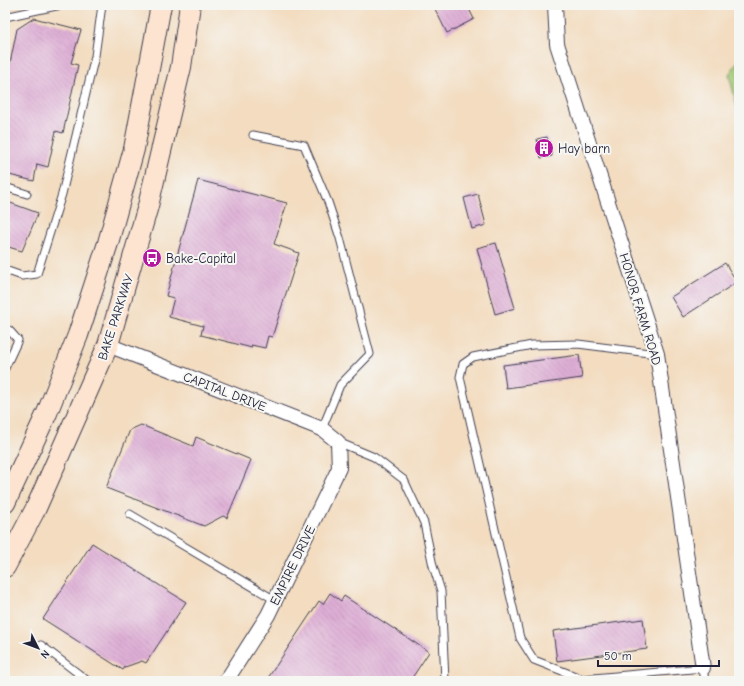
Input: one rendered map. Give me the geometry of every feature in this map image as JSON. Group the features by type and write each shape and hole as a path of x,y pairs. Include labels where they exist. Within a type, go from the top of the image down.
{"main road":[{"path":"5,504 46,413 78,334 108,243 134,149 161,5"},
{"name":"BAKE PARKWAY","path":"5,567 36,508 108,345 148,206 181,67 190,5"}],"street":[{"name":"HONOR FARM ROAD","path":"555,5 557,44 657,354 704,674"},
{"name":"CAPITAL DRIVE","path":"108,345 322,429 338,442"},
{"name":"EMPIRE DRIVE","path":"226,681 268,615 339,468 338,442"}],"lane":[{"path":"5,18 61,5"},
{"path":"5,270 22,276 37,274 64,187 95,56 102,5"},
{"path":"253,135 304,145 328,202 340,238 370,354 340,385 322,429"},
{"path":"5,187 27,194"},
{"path":"5,329 9,330 18,340 5,368"},
{"path":"657,354 578,344 532,345 473,357 463,364 460,377 520,638 534,660 583,680 704,674"},
{"path":"338,442 374,457 404,480 424,523 433,566 441,590 445,681"},
{"path":"130,514 275,600"},
{"path":"41,645 88,681"}],"green space":[{"path":"739,60 739,117 729,74"}],"building":[{"path":"433,5 467,5 474,19 447,33"},
{"path":"34,18 81,30 71,63 78,65 63,133 56,131 48,167 37,164 34,181 5,174 5,88 17,29"},
{"name":"Hay barn","path":"547,137 552,156 541,158 537,139"},
{"path":"198,180 287,203 274,244 299,253 272,337 268,336 265,348 251,345 252,348 201,335 203,326 169,317 174,298 166,296"},
{"path":"478,194 486,225 472,229 464,198"},
{"path":"5,201 38,213 22,251 5,246"},
{"path":"496,243 515,308 495,314 477,248"},
{"path":"725,263 737,282 683,317 671,297"},
{"path":"579,355 582,378 506,388 503,365"},
{"path":"141,425 193,446 196,437 251,460 227,518 223,516 204,526 106,488 130,430"},
{"path":"92,543 186,602 146,663 142,661 125,667 123,670 43,619"},
{"path":"330,593 341,601 344,596 429,652 410,681 266,681 319,601 323,604"},
{"path":"643,619 647,649 557,661 553,631"}],"place":[{"name":"Hay barn","path":"544,148"},
{"name":"Bake-Capital","path":"152,258"}]}
